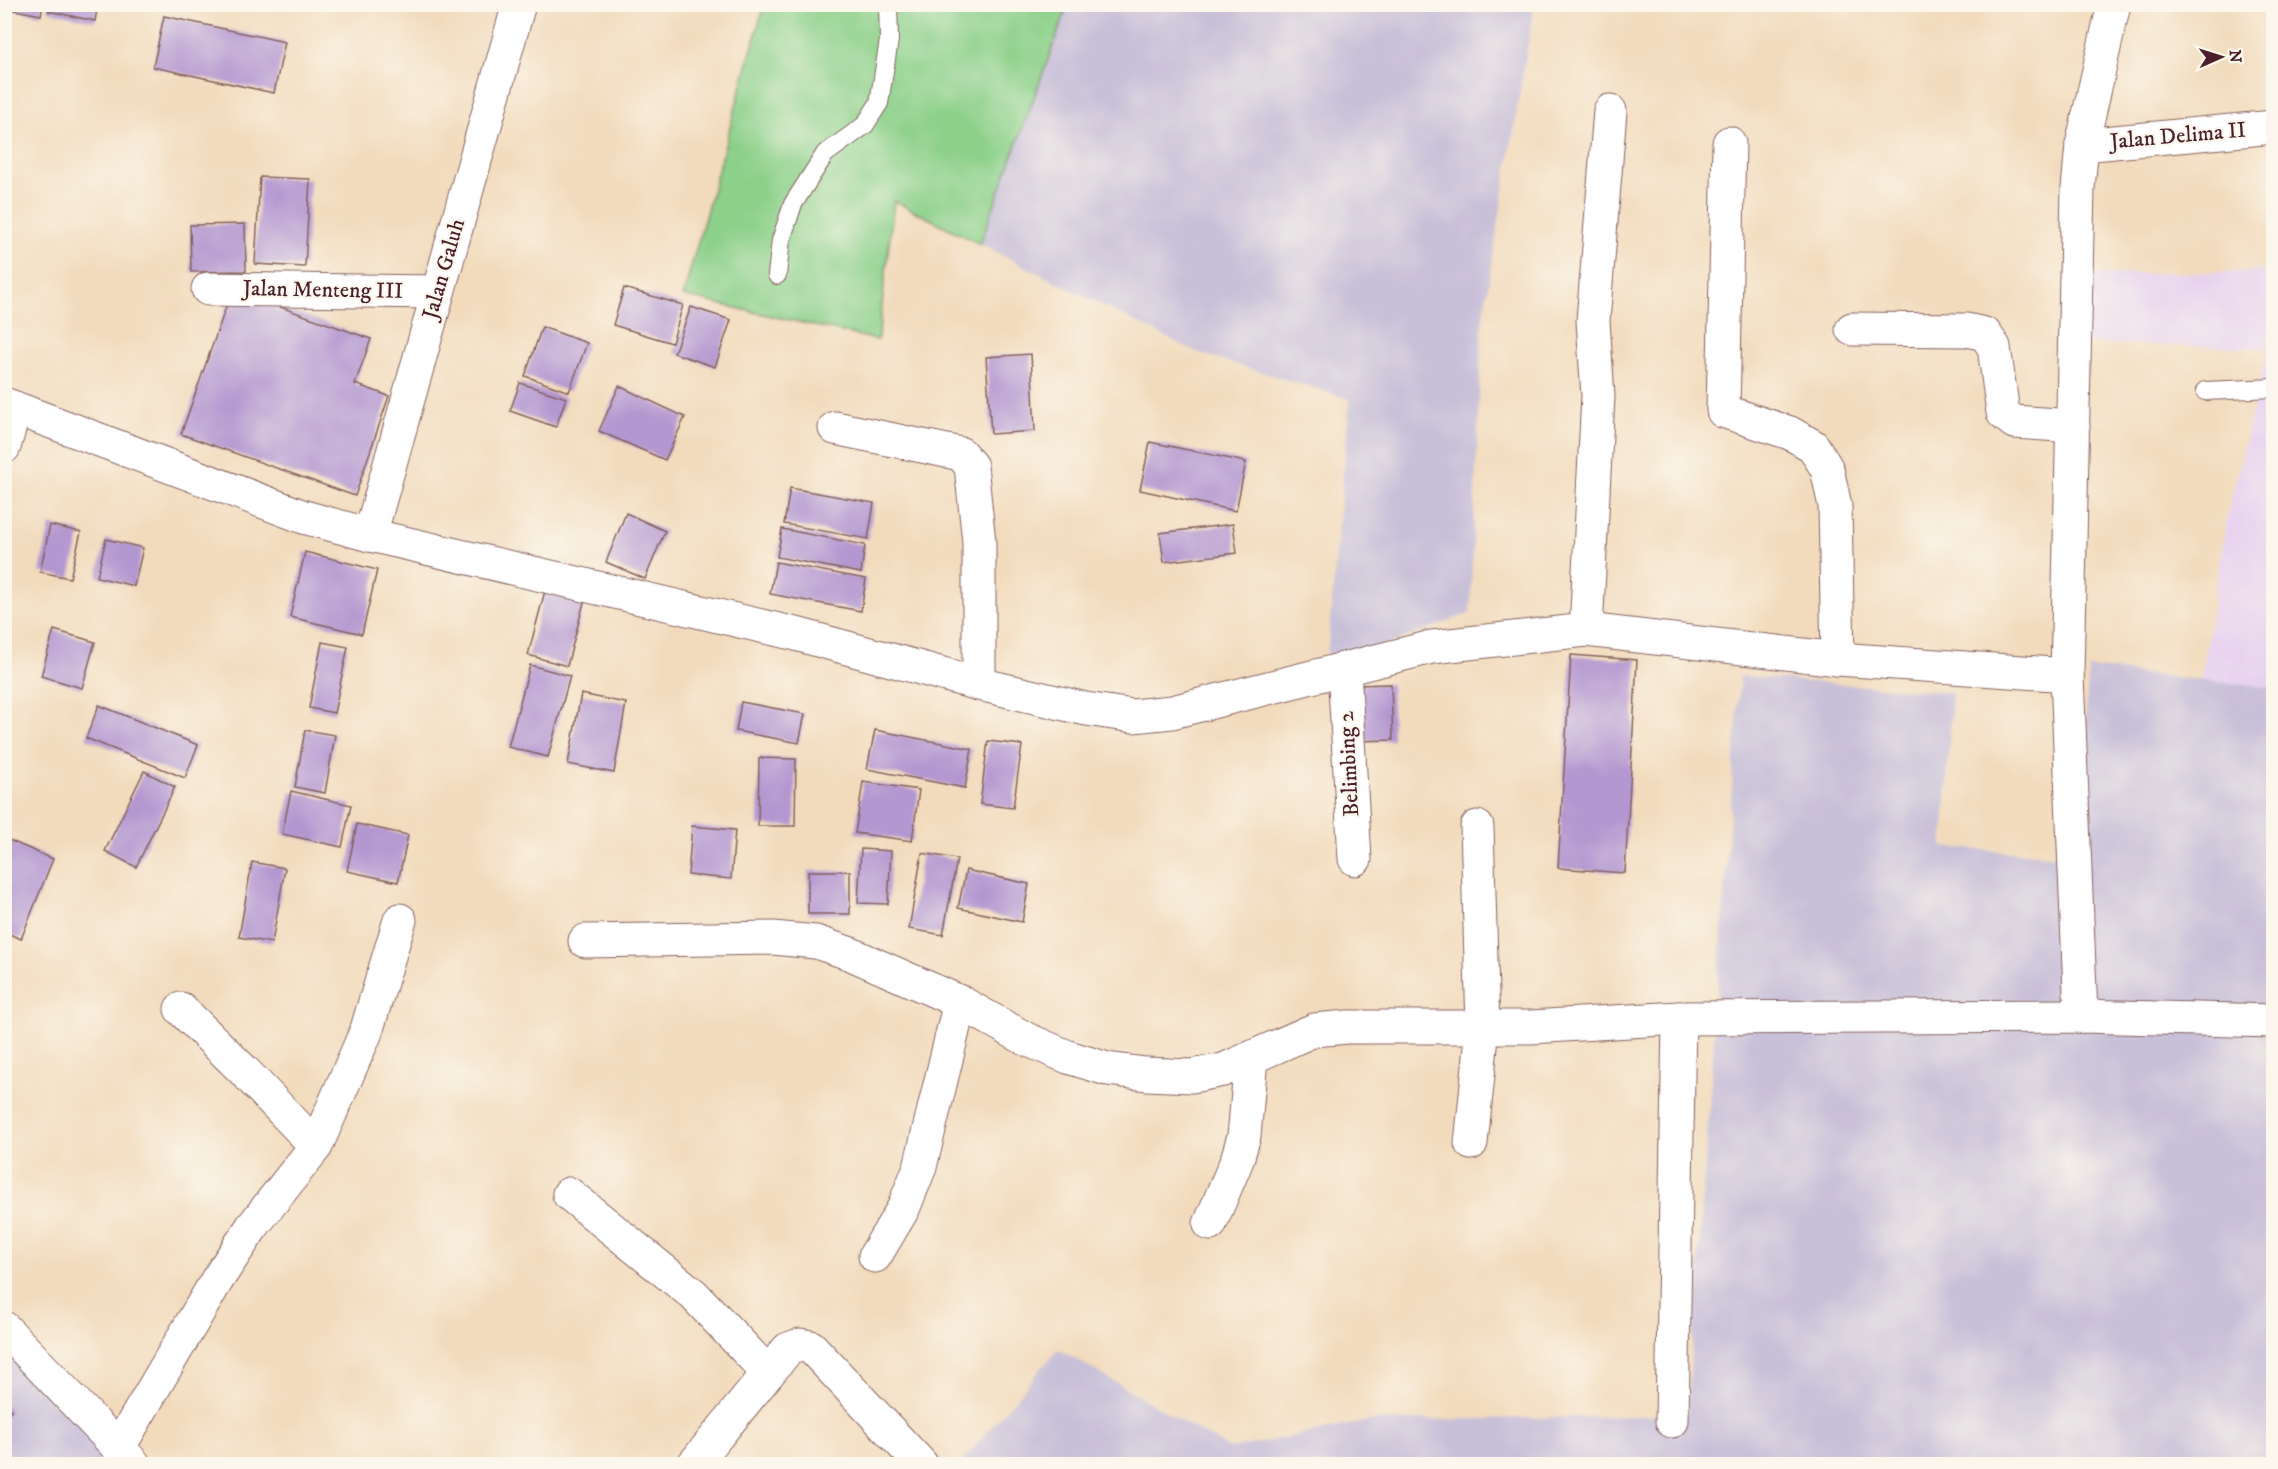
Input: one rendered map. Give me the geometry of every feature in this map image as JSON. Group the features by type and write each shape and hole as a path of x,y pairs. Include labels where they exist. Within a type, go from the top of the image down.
{"street":[{"name":"Jalan Galuh","path":"370,535 519,4"},
{"path":"2081,1017 2067,675 2078,188 2082,145 2114,4"},
{"path":"1586,630 1598,396 1593,321 1610,111"},
{"name":"Jalan Delima II","path":"2082,145 2274,127"},
{"path":"1729,143 1723,411 1797,437 1813,446 1827,469 1835,506 1838,659"},
{"name":"Jalan Menteng III","path":"208,288 437,292"},
{"path":"1852,329 1967,330 1985,334 1994,347 2003,413 2008,419 2014,422 2073,426"},
{"path":"4,447 10,406 304,517 370,535 796,634 979,684 1086,709 1133,716 1172,712 1432,647 1586,630 1838,659 2067,675"},
{"path":"835,428 961,454 971,466 979,542 979,684"},
{"name":"Belimbing 2","path":"1344,669 1355,859"},
{"path":"1471,1143 1483,1027 1477,827"},
{"path":"4,1328 126,1456 223,1271 252,1227 316,1146 366,1032 400,920"},
{"path":"585,940 773,938 816,942 851,954 960,1002 1026,1039 1068,1058 1107,1069 1146,1074 1192,1076 1222,1070 1314,1030 1348,1028 1531,1028 1679,1018 2081,1017 2274,1021"},
{"path":"875,1256 903,1209 920,1167 960,1002"},
{"path":"181,1009 316,1146"},
{"path":"1672,1421 1679,1018"},
{"path":"1210,1224 1238,1160 1245,1136 1251,1059"},
{"path":"569,1194 694,1295 767,1372"},
{"path":"694,1464 767,1372 788,1349 800,1344 811,1347 921,1464"}],"lane":[{"path":"777,275 781,240 793,204 825,153 864,125 879,103 889,40 888,4"},
{"path":"2205,391 2274,388"}],"shaded area":[{"path":"1068,5 1534,5 1482,324 1470,613 1326,668 1350,399 1196,352 980,244"},
{"path":"2273,271 2273,688 2201,680 2228,512 2268,348 2085,343 2086,275"},
{"path":"2089,668 2273,688 2273,1464 960,1464 1058,1349 1230,1449 1368,1421 1687,1415 1740,676 1952,693 1943,847 2075,857"},
{"path":"5,1344 119,1464 5,1464"}],"green space":[{"path":"764,5 1068,5 980,244 894,201 878,340 683,296"}],"building":[{"path":"4,4 43,4 41,15 4,8"},
{"path":"50,4 98,4 95,21 48,11"},
{"path":"164,16 285,42 274,93 153,67"},
{"path":"260,177 310,179 305,267 255,264"},
{"path":"245,224 246,271 191,272 190,225"},
{"path":"624,288 683,305 672,343 613,325"},
{"path":"232,290 371,339 355,384 389,396 355,496 181,434"},
{"path":"691,307 731,320 715,367 674,353"},
{"path":"542,327 587,343 569,392 525,376"},
{"path":"1031,354 1035,431 991,434 986,357"},
{"path":"520,383 566,398 556,427 510,411"},
{"path":"619,386 685,417 665,460 599,431"},
{"path":"1150,442 1246,462 1236,511 1140,490"},
{"path":"790,488 874,503 868,539 784,524"},
{"path":"626,513 665,531 645,579 606,562"},
{"path":"1233,524 1237,553 1164,562 1160,533"},
{"path":"50,525 81,532 70,578 40,572"},
{"path":"782,529 865,545 861,573 777,557"},
{"path":"106,539 143,548 134,586 97,577"},
{"path":"305,552 377,570 362,634 290,617"},
{"path":"776,562 866,579 861,611 770,594"},
{"path":"547,583 586,595 567,666 528,655"},
{"path":"54,630 95,642 82,688 41,676"},
{"path":"322,642 348,647 334,713 309,708"},
{"path":"1571,655 1637,660 1625,873 1558,868"},
{"path":"530,665 570,676 548,757 508,747"},
{"path":"1391,684 1393,740 1356,741 1355,685"},
{"path":"581,694 626,703 614,773 568,764"},
{"path":"741,702 805,714 799,743 736,731"},
{"path":"99,705 198,745 185,778 86,738"},
{"path":"305,730 335,735 325,793 295,787"},
{"path":"875,730 972,749 965,788 867,769"},
{"path":"988,741 1022,745 1013,808 980,804"},
{"path":"759,758 796,759 795,826 758,826"},
{"path":"144,771 175,787 136,867 105,851"},
{"path":"863,782 919,790 912,841 855,833"},
{"path":"291,791 351,805 342,847 282,834"},
{"path":"357,824 408,835 398,882 347,871"},
{"path":"692,826 735,830 731,879 688,875"},
{"path":"4,838 53,859 21,939 4,932"},
{"path":"861,849 891,851 888,904 858,903"},
{"path":"922,853 957,859 943,935 909,929"},
{"path":"252,862 285,868 272,943 239,937"},
{"path":"966,870 1029,884 1022,922 958,908"},
{"path":"808,871 850,871 850,914 808,914"},
{"path":"4,1404 11,1410 4,1418"}]}
